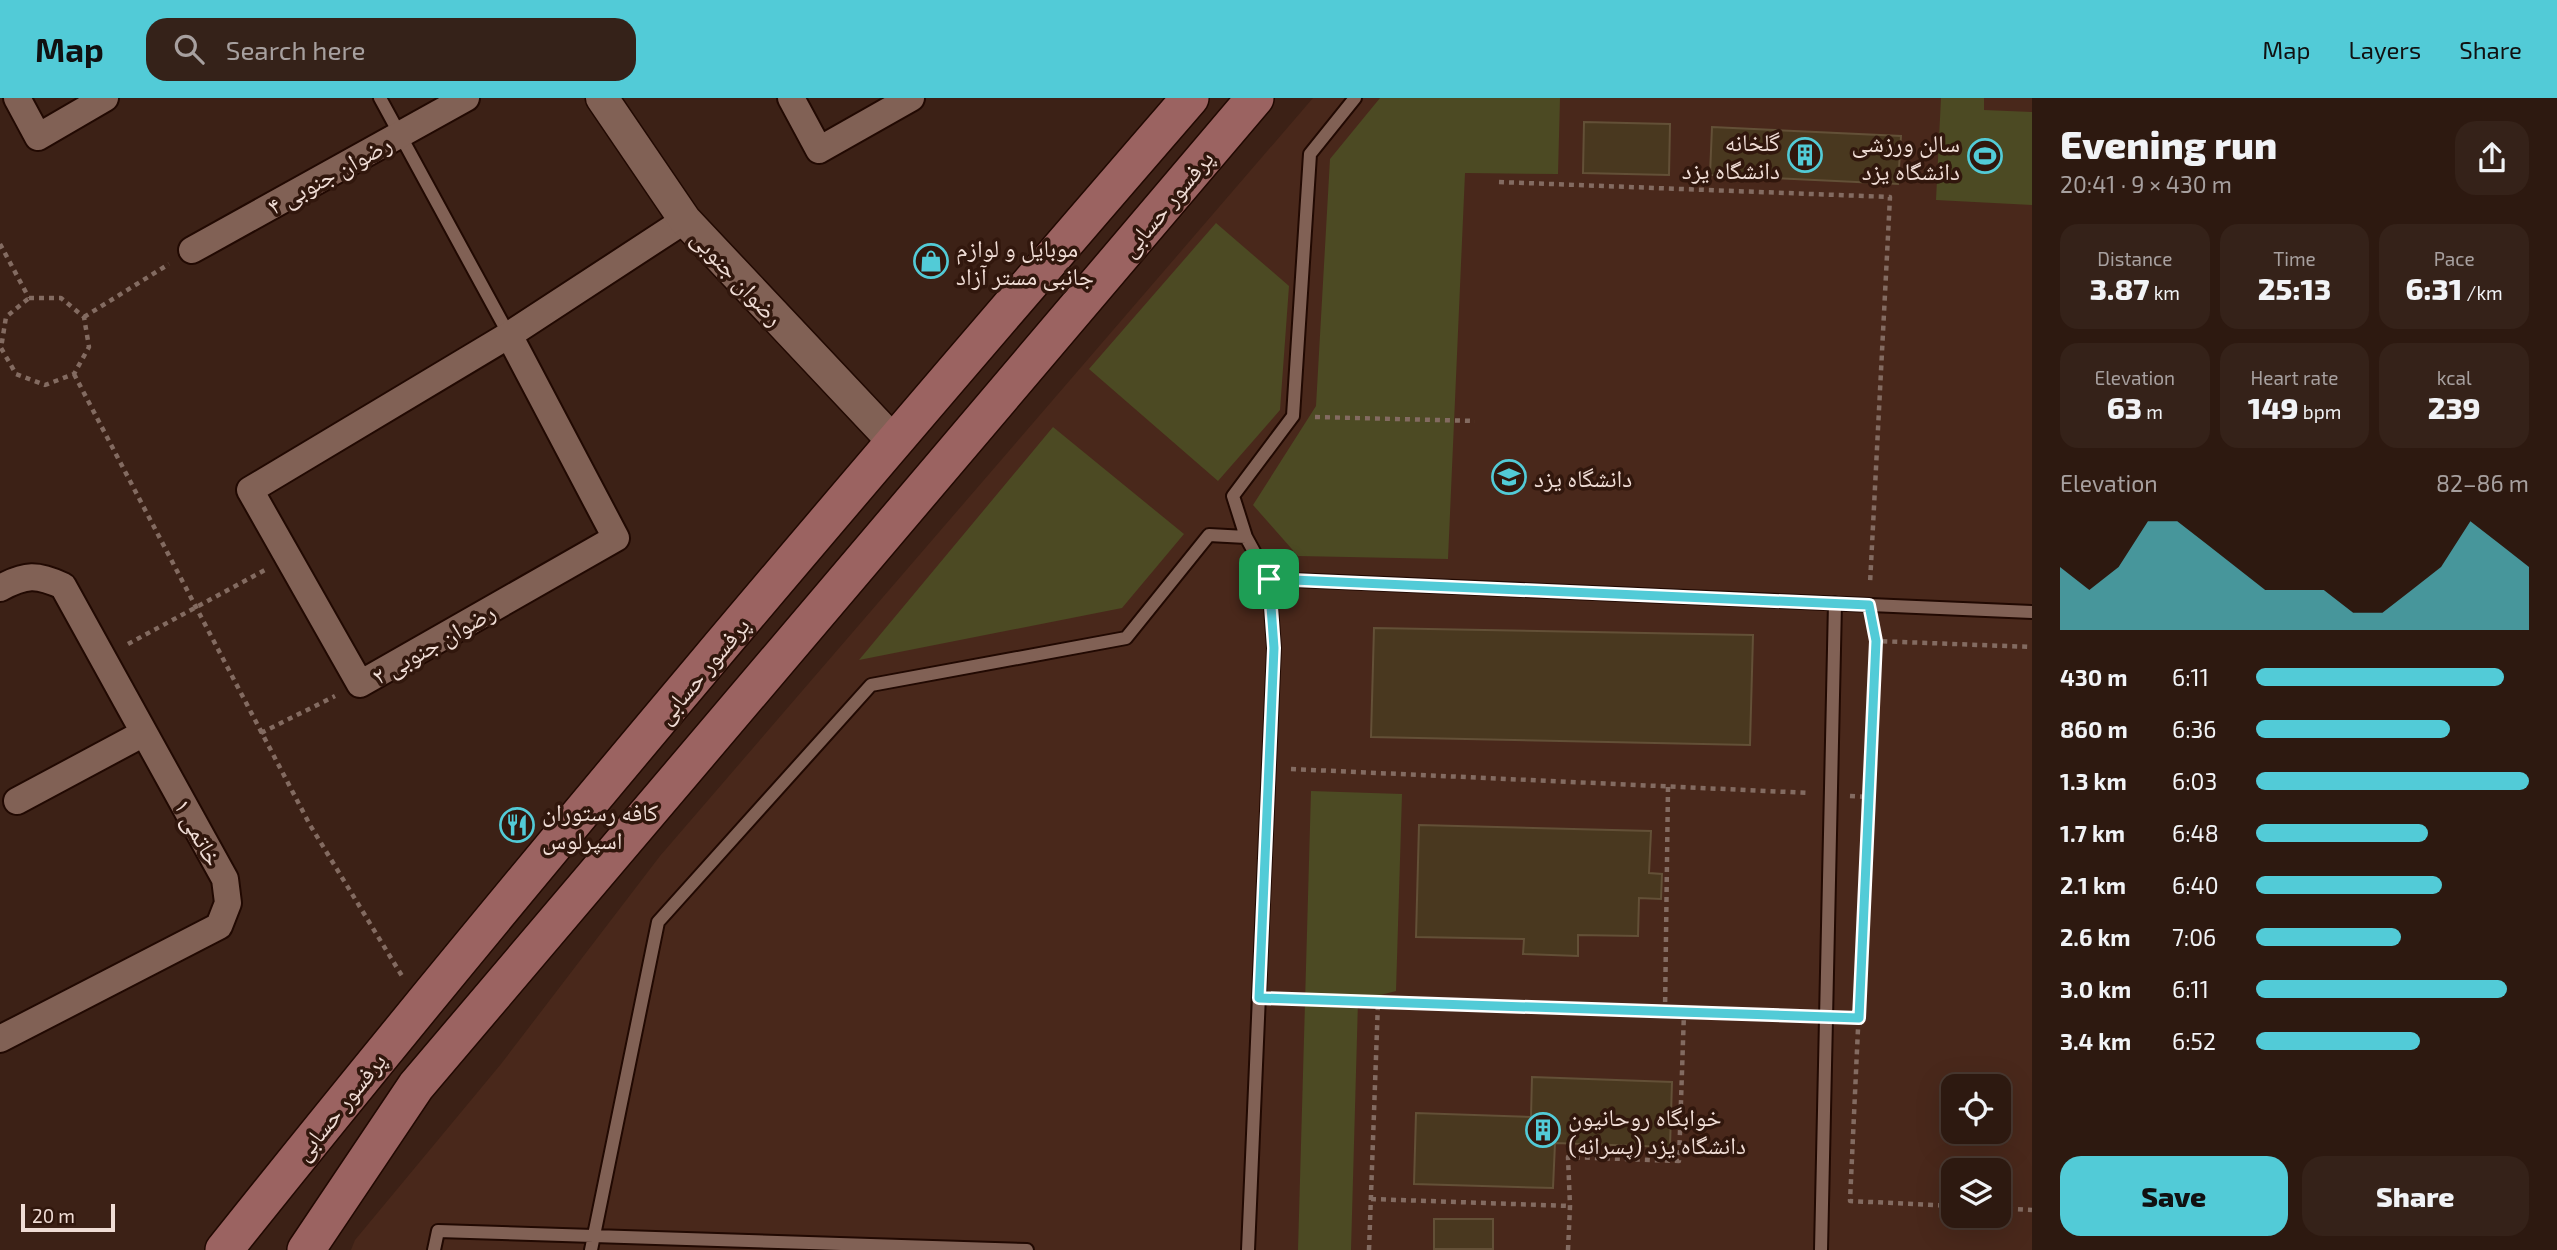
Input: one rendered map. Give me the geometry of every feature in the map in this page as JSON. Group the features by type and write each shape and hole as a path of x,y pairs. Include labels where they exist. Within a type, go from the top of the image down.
{"main road":[{"name":"پرفسور حسابی","path":"224,1250 421,1006 893,441 1190,98"},
{"name":"پرفسور حسابی","path":"306,1250 416,1086 1255,98"}],"street":[{"path":"17,98 38,137 105,98"},
{"name":"رضوان جنوبی ۴","path":"192,250 466,98"},
{"name":"رضوان جنوبی","path":"602,98 685,220 893,441"},
{"path":"790,98 819,150 911,98"},
{"name":"رضوان جنوبی ۲","path":"509,335 617,538 360,684 250,490 509,335 685,220"},
{"name":"خاتمی ۱","path":"0,588 15,579 42,576 63,586 225,879 228,903 219,926 0,1039"},
{"path":"17,801 144,733"}],"lane":[{"path":"380,98 509,335"},
{"path":"1248,1250 1274,648 1269,579 1246,537 1233,496 1293,416 1310,154 1355,98"},
{"path":"592,1250 658,922 871,685 1126,638 1209,535 1246,537"},
{"path":"1269,579 2032,612"},
{"path":"1821,1250 1835,603"},
{"path":"434,1250 438,1231 1027,1250"}],"path":[{"path":"1499,182 1890,197 1869,605 1876,641 1850,1201 1941,1205"},
{"path":"0,244 29,298"},
{"path":"84,317 192,250"},
{"path":"29,298 61,298 84,317 89,347 74,374 45,385 16,374 1,348 6,317 29,298"},
{"path":"74,374 310,825 421,1006"},
{"path":"1293,416 1475,421"},
{"path":"103,658 288,558"},
{"path":"1876,641 2032,647"},
{"path":"261,733 360,684"},
{"path":"1269,768 1869,797"},
{"path":"1665,1012 1668,787"},
{"path":"1259,998 1859,1018"},
{"path":"1369,1250 1378,1002"},
{"path":"1568,1250 1568,1157 1679,1161 1684,1012"},
{"path":"1371,1199 1570,1206"},
{"path":"2011,1209 2032,1210"}],"shaded area":[{"name":"دانشگاه یزد","path":"1313,98 2032,98 2032,1250 351,1250 355,1240 501,1064 660,856"},
{"path":"1380,98 1560,98 1558,174 1465,173 1448,559 1298,556 1253,505 1316,406 1330,159"},
{"name":"سالن ورزشی دانشگاه یزد","path":"1941,98 1984,98 1984,110 2032,112 2032,205 1936,200"},
{"path":"1216,223 1289,286 1280,410 1218,481 1089,369"},
{"path":"1053,427 1184,534 1122,608 859,660"},
{"path":"1311,791 1402,794 1396,991 1358,1001 1351,1250 1298,1250"}],"building":[{"path":"1584,122 1670,124 1669,175 1583,173"},
{"name":"گلخانه دانشگاه یزد","path":"1712,127 1901,136 1898,184 1710,175"},
{"path":"1374,628 1753,635 1750,745 1371,737"},
{"path":"1419,825 1651,831 1649,873 1662,874 1661,899 1639,898 1638,936 1578,935 1578,956 1523,954 1524,939 1416,937"},
{"name":"خوابگاه روحانیون (پسرانه) دانشگاه یزد","path":"1532,1077 1672,1082 1670,1147 1555,1143 1553,1188 1414,1184 1416,1113 1531,1117"},
{"path":"1434,1219 1493,1219 1493,1249 1434,1249"}],"place":[{"name":"گلخانه دانشگاه یزد","path":"1805,155"},
{"name":"سالن ورزشی دانشگاه یزد","path":"1985,156"},
{"name":"موبایل و لوازم جانبی مستر آزاد","path":"931,261"},
{"name":"دانشگاه یزد","path":"1509,477"},
{"name":"کافه رستوران اسپرلوس","path":"517,825"},
{"name":"خوابگاه روحانیون (پسرانه) دانشگاه یزد","path":"1543,1130"}],"route":[{"path":"1269,579 1869,605 1876,641 1859,1018 1259,998 1274,648 1269,579"}]}
